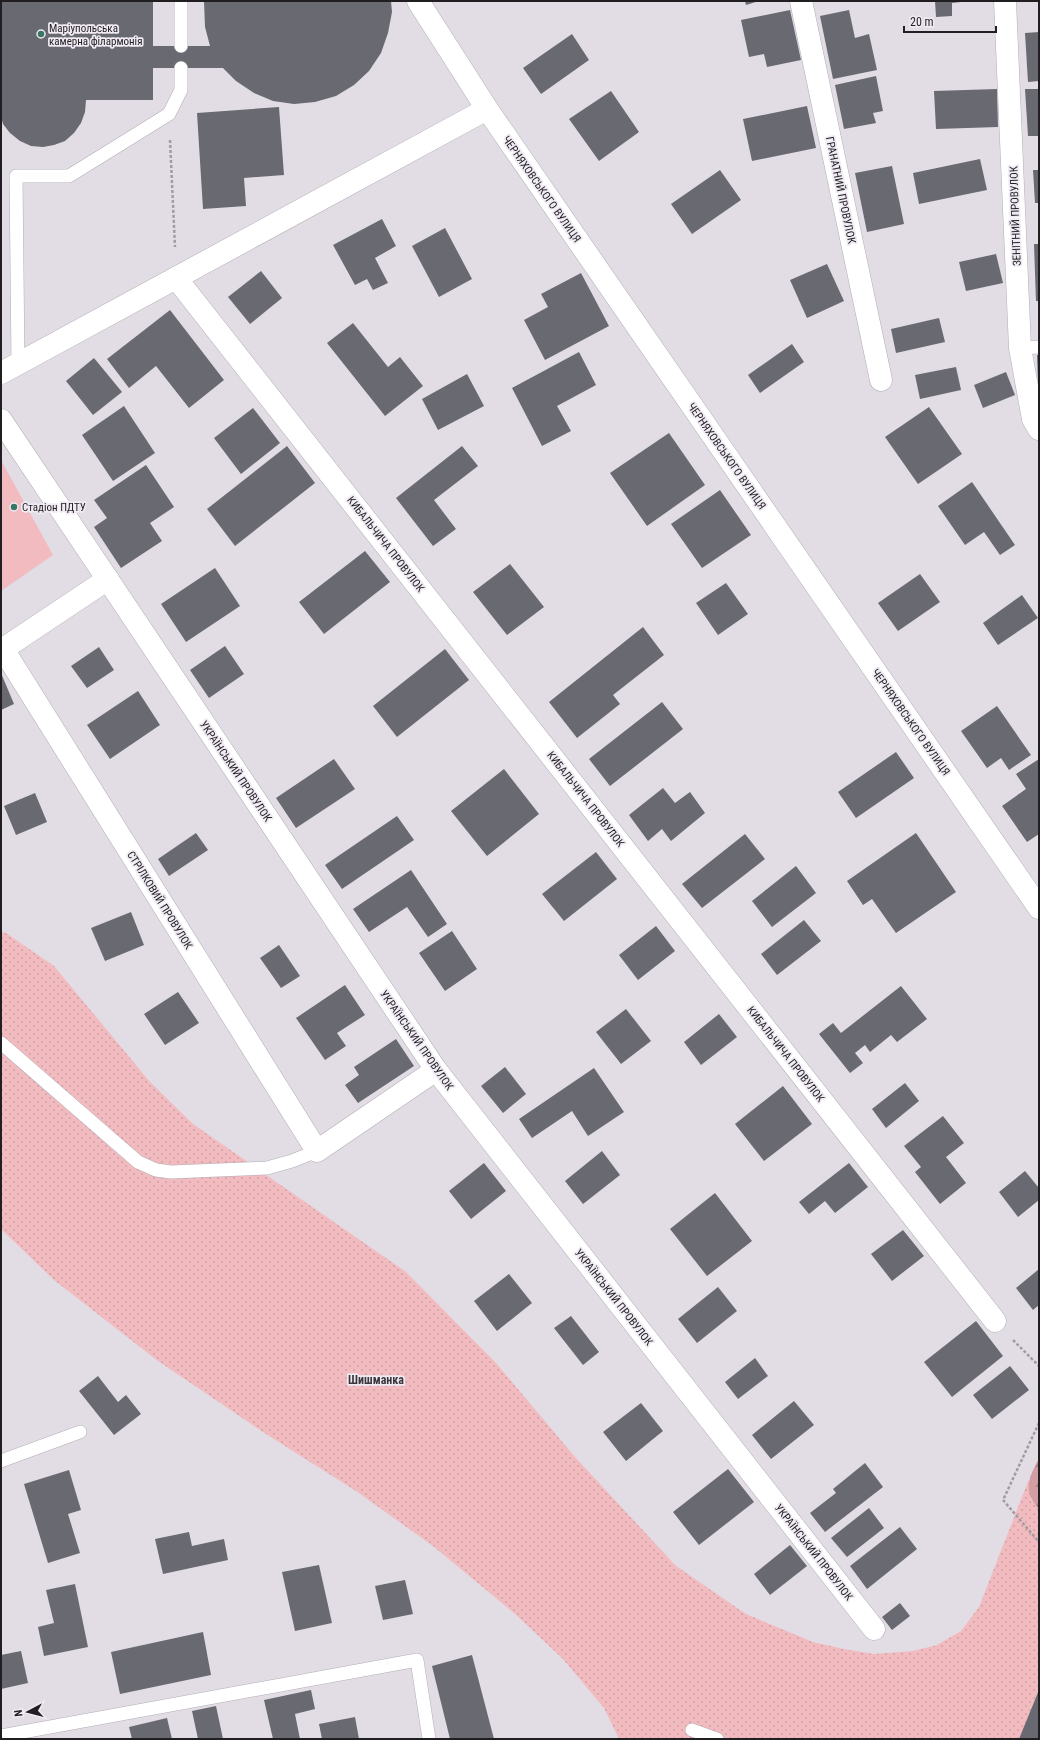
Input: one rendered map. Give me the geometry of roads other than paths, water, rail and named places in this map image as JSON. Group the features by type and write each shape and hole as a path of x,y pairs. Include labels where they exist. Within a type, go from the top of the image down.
{"street":[{"name":"ЧЕРНЯХОВСЬКОГО ВУЛИЦЯ","path":"418,1 487,109 1039,908"},
{"name":"ГРАНАТНИЙ ПРОВУЛОК","path":"801,1 881,380"},
{"name":"ЗЕНІТНИЙ ПРОВУЛОК","path":"1005,1 1030,347 1033,420 1039,429"},
{"path":"9,368 487,109"},
{"name":"КИБАЛЬЧИЧА ПРОВУЛОК","path":"176,278 995,1321"},
{"name":"УКРАЇНСЬКИЙ ПРОВУЛОК","path":"1,420 436,1070 874,1629"},
{"name":"СТРІЛКОВИЙ ПРОВУЛОК","path":"108,579 3,649 317,1151"},
{"path":"317,1151 436,1070"}],"lane":[{"path":"181,1 181,46"},
{"path":"9,368 16,176 69,176 168,114 181,90 181,68"},
{"path":"1,1043 138,1162 156,1170 171,1172 267,1168 292,1161 317,1151"},
{"path":"1,1461 80,1432"},
{"path":"1,1736 417,1660 429,1739"},
{"path":"692,1730 717,1739"}],"place":[{"name":"Маріупольська камерна філармонія","path":"41,34"},
{"name":"Стадіон ПДТУ","path":"14,507"}],"district":[{"name":"Шишманка","path":"376,1380"}]}
